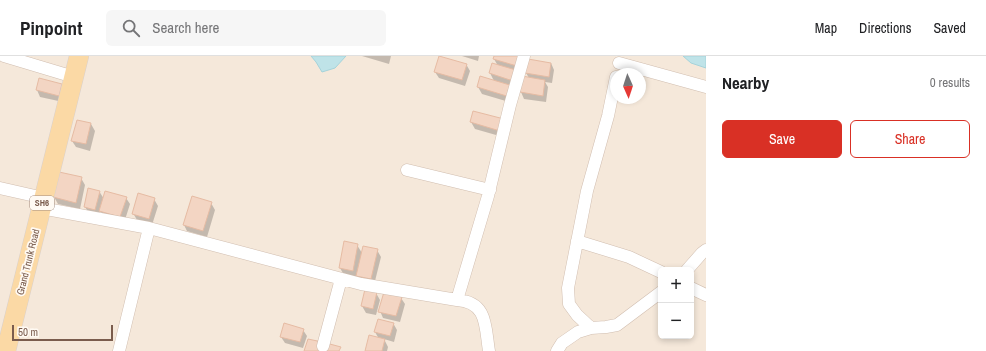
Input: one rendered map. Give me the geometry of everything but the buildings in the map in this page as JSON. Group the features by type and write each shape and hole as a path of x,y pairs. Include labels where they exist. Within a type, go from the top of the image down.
{"main road":[{"name":"Grand Trunk Road","path":"5,342 79,56"}],"street":[{"path":"4,56 74,77"},
{"path":"457,300 490,190 510,105 524,56"},
{"path":"619,64 706,87"},
{"path":"590,328 577,316 569,304 568,288 587,191 610,104"},
{"path":"407,170 490,190"},
{"path":"0,188 42,203 149,228 361,284 457,300 466,300 477,306 482,313 489,351"},
{"path":"119,351 149,228"},
{"path":"577,241 628,257 658,271"},
{"path":"690,267 706,250"},
{"path":"323,346 341,279"},
{"path":"694,289 706,295"},
{"path":"557,351 562,343 578,332 590,328 617,325 658,294"}],"shaded area":[{"path":"0,56 706,56 706,351 0,351"}],"water":[{"path":"311,56 346,56 335,68 322,72"},
{"path":"683,56 706,56 706,68 691,63"}]}
